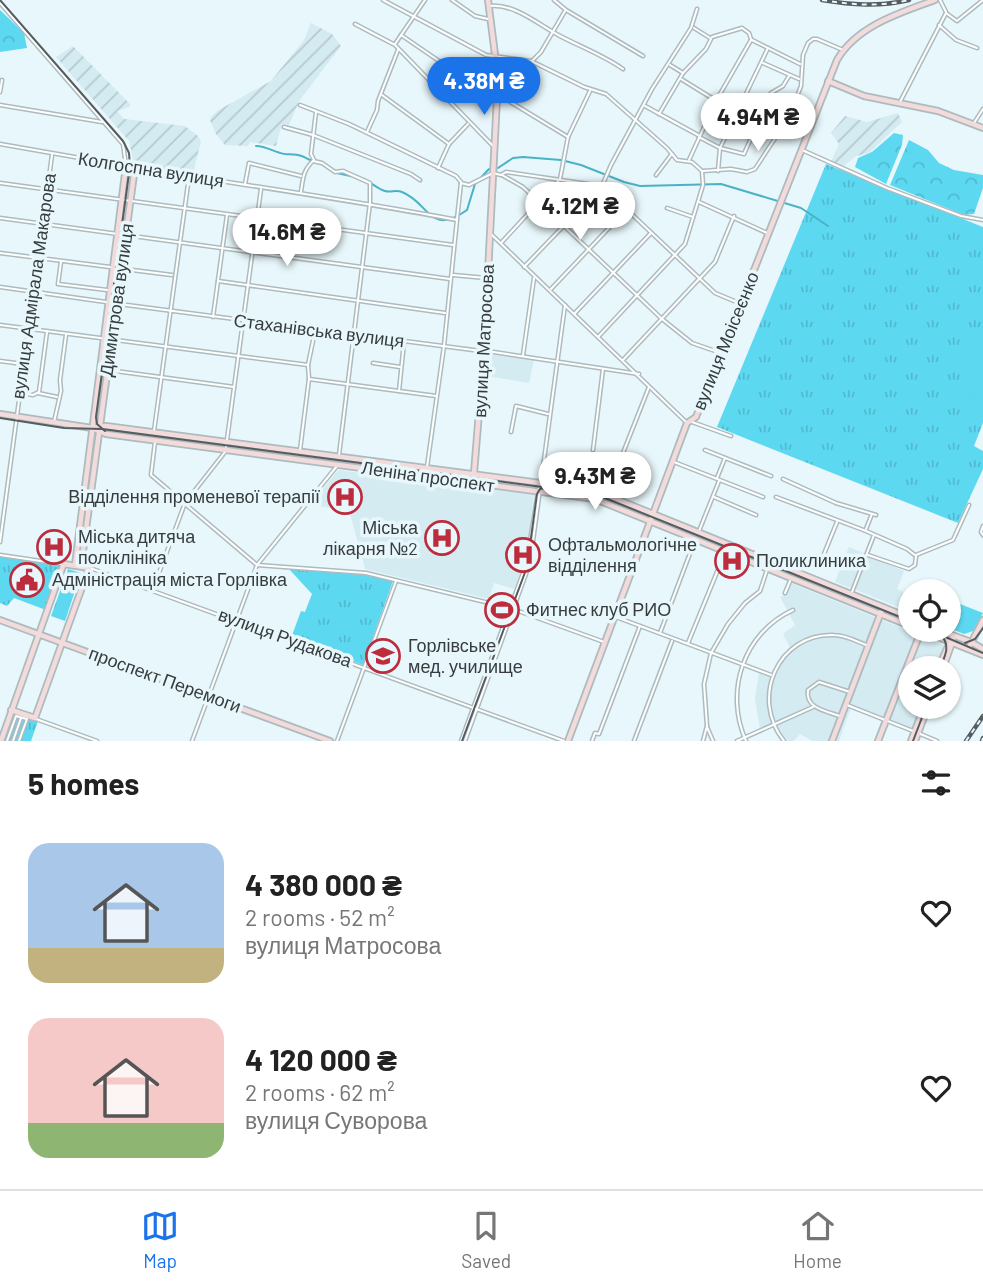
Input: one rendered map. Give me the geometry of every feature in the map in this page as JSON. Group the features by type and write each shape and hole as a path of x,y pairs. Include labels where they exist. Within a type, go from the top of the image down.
{"street":[{"path":"383,0 486,55 531,61 591,90 610,96 680,161 690,161 702,171 704,181 687,240 598,337"},
{"path":"395,45 425,0"},
{"path":"453,0 475,16 491,19"},
{"path":"464,6 465,0"},
{"path":"554,0 643,56"},
{"name":"вулиця Моісеєнко","path":"566,741 687,421 696,417 828,81 843,50 881,21 935,0"},
{"path":"940,0 946,13 957,21 983,0"},
{"path":"0,3 123,144 126,166"},
{"path":"488,3 513,10 623,69"},
{"name":"вулиця Матросова","path":"474,474 484,351 498,92 497,57 488,3"},
{"path":"524,267 602,186 644,105 692,27 697,9"},
{"path":"531,61 538,55 566,10"},
{"path":"900,102 946,13"},
{"path":"355,24 395,45 495,148"},
{"path":"939,25 956,40 976,48"},
{"path":"692,27 711,38"},
{"path":"659,114 683,73 706,49 714,35 742,28 749,33 751,40 716,101 690,161"},
{"path":"401,35 474,85 498,92 569,137"},
{"path":"702,171 731,169 747,172 755,169 787,119 800,90 801,65 806,48 813,39 843,50"},
{"path":"751,40 801,65"},
{"path":"718,171 720,148 768,48"},
{"path":"366,133 398,49"},
{"path":"762,63 800,79"},
{"path":"669,64 683,73"},
{"path":"644,105 720,148 744,155 771,93 783,86 789,76"},
{"path":"680,79 716,101"},
{"path":"0,92 2,80"},
{"path":"828,81 864,96 938,110 982,127"},
{"path":"500,243 560,179 569,137 591,90"},
{"path":"380,94 449,144"},
{"path":"0,104 103,122"},
{"path":"300,105 456,176 461,183 469,185 493,173 519,184 662,319 692,343 721,353"},
{"path":"973,124 983,109"},
{"path":"313,161 311,154 316,111"},
{"path":"787,119 809,131"},
{"path":"438,169 449,144 469,123"},
{"path":"285,127 313,135 411,174 419,180"},
{"name":"Колгоспна вулиця","path":"0,144 261,189 370,203 457,220"},
{"path":"802,150 887,188 961,216 983,220"},
{"path":"656,174 672,154"},
{"name":"вулиця Адмірала Макарова","path":"0,542 52,155"},
{"path":"300,194 302,176 313,161"},
{"path":"192,741 257,565 337,465 370,203 370,183 343,171 335,172 322,163 313,161"},
{"path":"245,186 249,163 302,176"},
{"name":"Димитрова вулиця","path":"78,566 92,428 126,166"},
{"name":"Димитрова вулиця","path":"78,566 100,429 135,167"},
{"path":"501,175 506,172 602,186 718,295 740,304"},
{"path":"154,433 189,176"},
{"path":"0,183 454,245"},
{"path":"427,468 452,279 461,183"},
{"path":"153,590 185,503 225,450 261,189"},
{"path":"698,202 734,216 768,234"},
{"path":"667,208 694,217"},
{"path":"549,290 627,209"},
{"path":"213,317 227,214"},
{"path":"623,360 717,259 734,216"},
{"path":"0,218 452,279"},
{"path":"575,314 652,233"},
{"path":"490,234 687,421 731,436"},
{"path":"0,253 175,276"},
{"path":"61,261 58,284 110,290"},
{"path":"452,275 488,278"},
{"path":"523,356 534,276"},
{"path":"218,281 447,313"},
{"name":"Стаханівська вулиця","path":"0,287 315,331 523,356 639,374"},
{"path":"463,741 527,562 540,492 565,305"},
{"path":"0,325 308,365"},
{"path":"37,393 41,383 47,331"},
{"path":"299,451 309,379 308,365 315,331"},
{"path":"54,422 67,334"},
{"path":"399,391 404,341"},
{"path":"0,360 23,364"},
{"path":"373,363 401,367"},
{"path":"627,373 631,368"},
{"path":"593,450 603,369"},
{"path":"107,370 234,387"},
{"path":"309,379 437,396"},
{"path":"621,458 649,385"},
{"path":"20,393 59,397"},
{"path":"511,432 516,406 549,414"},
{"name":"Леніна проспект","path":"0,415 100,429 226,441 594,490 898,613"},
{"name":"Леніна проспект","path":"100,429 155,441 600,500 898,621"},
{"path":"155,441 151,475 257,565 366,573 512,609 605,642"},
{"path":"705,450 771,476"},
{"path":"699,531 725,458"},
{"path":"673,462 763,497"},
{"path":"783,479 836,503 876,515"},
{"path":"0,488 6,489"},
{"path":"713,497 756,514"},
{"path":"776,497 874,534 916,556"},
{"path":"867,554 909,569 915,565 918,552 953,540 969,505"},
{"path":"866,531 872,513"},
{"path":"824,554 837,521"},
{"path":"983,526 983,535"},
{"path":"852,594 874,534"},
{"path":"659,634 696,539"},
{"path":"688,644 726,551"},
{"name":"вулиця Рудакова","path":"0,555 89,568 566,741"},
{"path":"1,741 64,564"},
{"path":"34,718 89,568"},
{"path":"704,741 707,726 704,684 711,653 727,624 760,591 768,569"},
{"path":"785,593 791,578"},
{"path":"337,741 396,580"},
{"path":"832,741 883,607"},
{"path":"745,739 736,699 742,664 767,628 793,610"},
{"path":"614,617 772,676"},
{"name":"проспект Перемоги","path":"0,620 330,741"},
{"path":"968,649 983,620"},
{"path":"592,741 595,733 599,734 640,626"},
{"path":"784,741 774,725 769,701 772,676 788,653 818,638 840,636 868,646"},
{"path":"634,741 673,639"},
{"path":"961,640 973,641 983,649"},
{"path":"878,741 916,642"},
{"path":"956,642 983,655"},
{"path":"841,717 814,707 808,700 807,693 815,684 823,683 850,692"},
{"path":"846,704 937,741"},
{"path":"737,741 814,707"},
{"path":"11,710 27,719 19,741"},
{"path":"7,741 16,716 22,716 97,741"},
{"path":"13,741 22,716"},
{"path":"913,741 921,719"},
{"path":"707,726 713,741"}],"shaded area":[{"path":"311,23 332,34 341,46 299,101 289,125 282,124 276,146 250,142 248,146 225,145 216,134 210,120 212,116 271,81 304,40"},
{"path":"73,46 130,104 130,107 117,111 124,119 185,126 198,136 201,141 193,174 134,164 129,141 56,57"},
{"path":"898,113 902,122 869,153 856,156 844,166 831,162 839,144 831,133 845,116 867,122"},
{"path":"490,354 534,360 529,383 487,376"},
{"name":"Міська лікарня №2","path":"338,470 534,495 524,565 514,589 494,583 489,599 365,569 349,510 310,505"},
{"path":"849,547 866,554 853,589 835,582"},
{"path":"868,556 904,571 901,579 898,579 898,607 854,589"},
{"path":"788,582 898,627 898,642 936,642 946,646 942,656 898,656 898,719 918,719 914,730 852,705 839,741 812,741 800,734 794,741 787,741 774,722 760,729 755,699 759,672 773,677 782,661 792,651 783,634 795,625 780,597 783,596"}],"green space":[{"path":"0,10 24,33 27,48 0,52"},
{"path":"894,133 903,135 902,145 886,184 855,167 858,158 872,152"},
{"path":"909,140 928,150 939,163 954,170 983,175 983,188 974,214 964,215 890,185"},
{"path":"826,164 983,227 983,423 974,446 983,451 983,469 958,523 717,427"},
{"path":"983,335 983,405 969,396 964,379 969,364 965,362 971,348 975,349"},
{"path":"0,554 63,563 46,610 14,598 7,606 0,603"},
{"path":"68,569 81,573 65,621 51,616"},
{"path":"289,569 365,575 393,581 363,665 291,638 301,611 305,612 312,594"},
{"path":"961,604 983,613 973,631 961,633"},
{"path":"14,713 38,721 31,741 3,741"}],"waterway":[{"path":"256,146 300,155 314,162"},
{"path":"498,168 513,158 523,157 561,160 640,186 721,184 801,208 828,226"},
{"path":"361,178 382,190 402,192 437,219 445,220 467,210 475,184 489,169"},
{"path":"337,173 355,177"}],"tram line":[{"path":"0,0 123,141 129,153 130,166 96,417 97,424 105,431"},
{"path":"0,418 595,494 898,616"},
{"path":"462,741 527,567 537,494 540,489 547,487"},
{"path":"965,643 975,639 983,628"},
{"path":"945,656 946,642"},
{"path":"957,642 983,653"},
{"path":"913,741 921,719"}],"railway":[{"path":"822,0 866,4 909,0"},
{"path":"966,741 983,716"}],"place":[{"name":"Відділення променевої терапії","path":"345,497"},
{"name":"Міська лікарня №2","path":"442,538"},
{"name":"Міська дитяча поліклініка","path":"54,547"},
{"name":"Офтальмологічне відділення","path":"523,555"},
{"name":"Поликлиника","path":"732,561"},
{"name":"Адміністрація міста Горлівка","path":"27,580"},
{"name":"Фитнес клуб РИО","path":"502,610"},
{"name":"Горлівське мед. училище","path":"383,656"}]}
